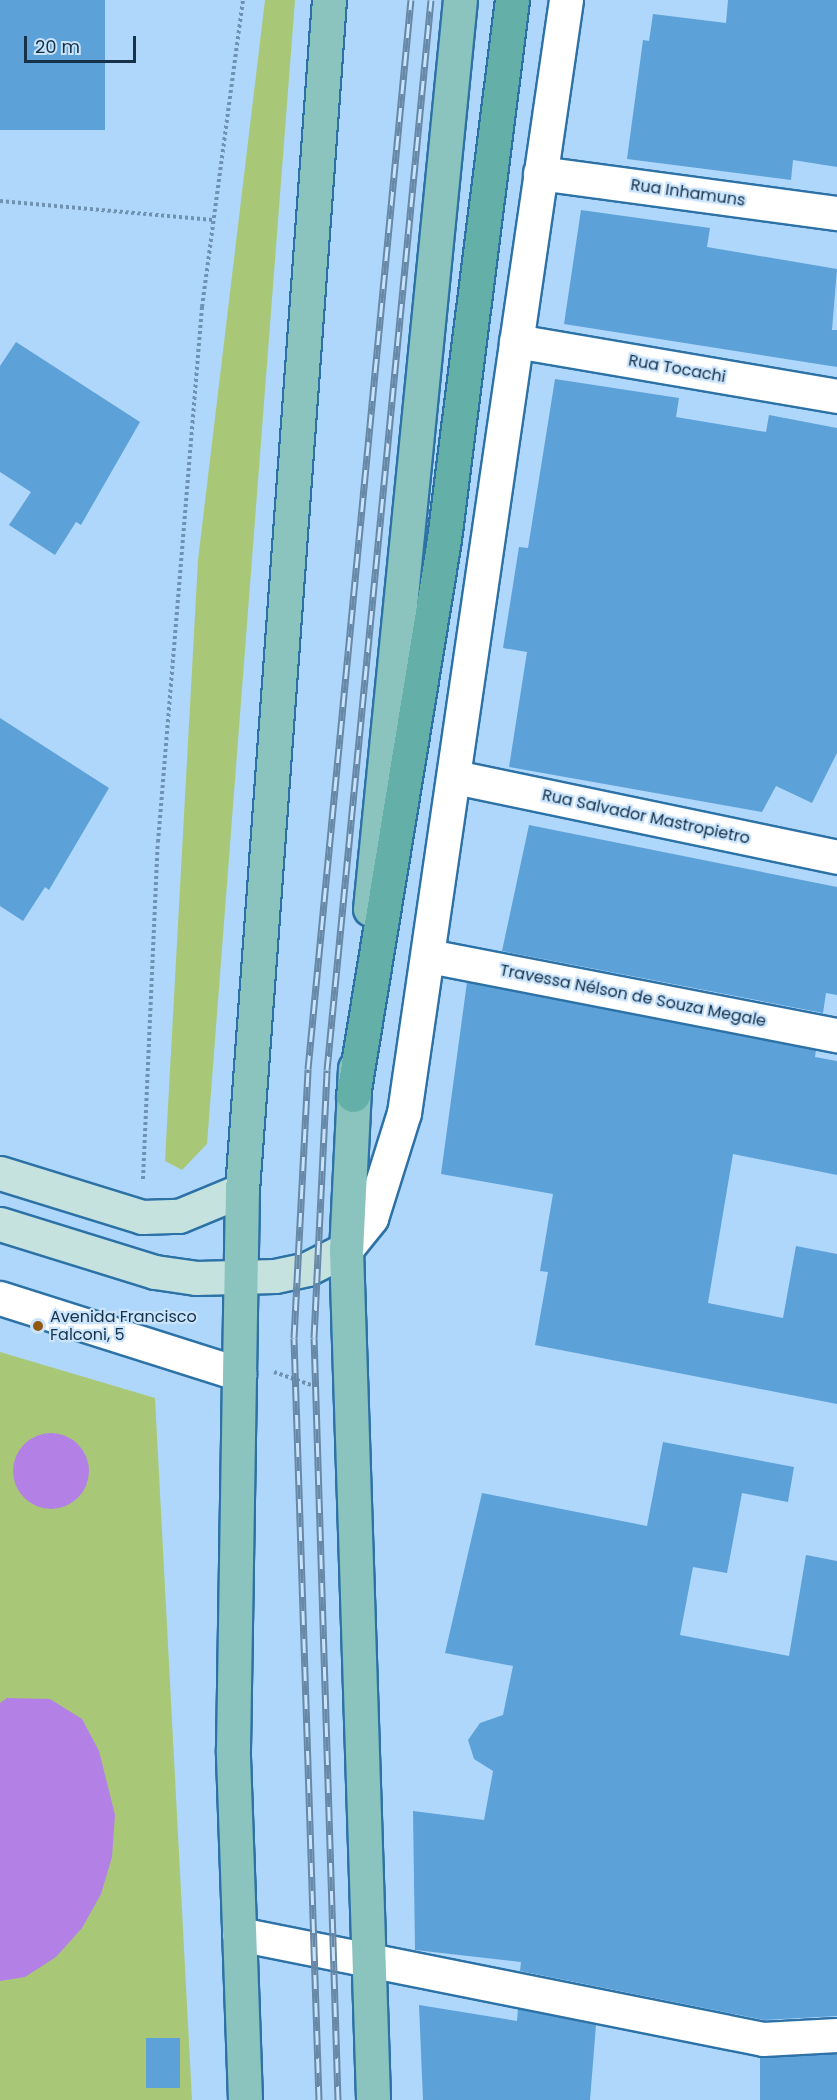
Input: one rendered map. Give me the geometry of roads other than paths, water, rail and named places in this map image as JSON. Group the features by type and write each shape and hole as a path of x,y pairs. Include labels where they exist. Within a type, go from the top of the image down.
{"highway":[{"path":"353,1095 444,539 513,0"}],"main road":[{"path":"245,2100 233,1749 242,1190 329,0"},
{"path":"374,2100 346,1249 353,1095 460,0"},
{"path":"0,1173 142,1217 179,1216 242,1190"},
{"path":"0,1224 155,1272 241,1280 307,1269 346,1249"}],"street":[{"path":"346,1249 371,1218 392,1159 429,956 566,0"},
{"name":"Rua Inhamuns","path":"540,173 837,213"},
{"name":"Rua Tocachi","path":"516,341 837,396"},
{"name":"Rua Salvador Mastropietro","path":"454,777 837,857"},
{"name":"Travessa Nélson de Souza Megale","path":"429,956 837,1035"},
{"path":"0,1298 239,1374"},
{"path":"239,1934 368,1964 763,2039 837,2035"}],"railway":[{"path":"319,2100 294,1338 308,1069 411,0"},
{"path":"338,2100 314,1338 327,1070 431,0"}],"place":[{"name":"Avenida Francisco Falconi, 5","path":"38,1326"}]}
